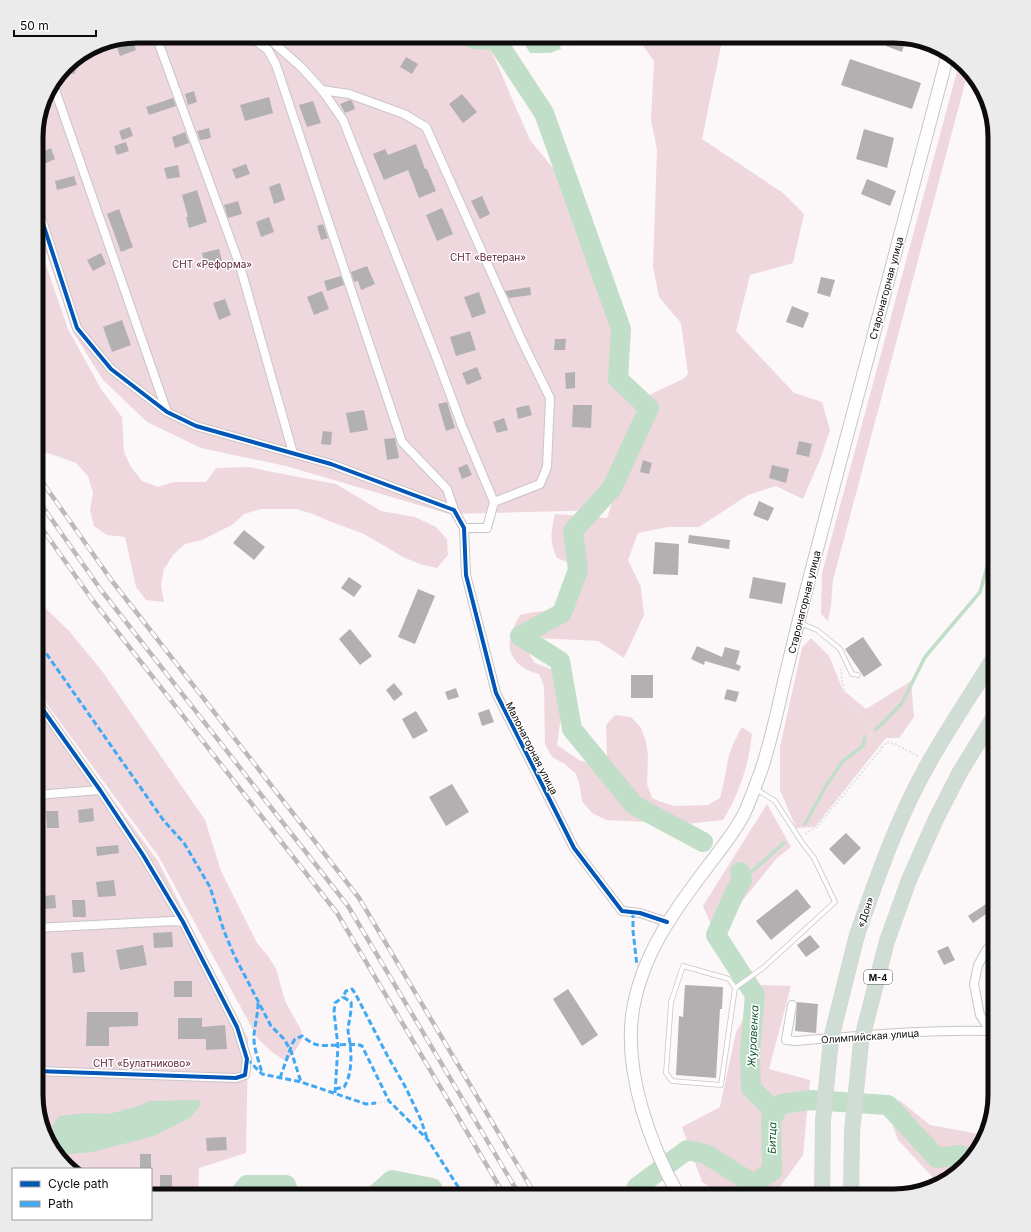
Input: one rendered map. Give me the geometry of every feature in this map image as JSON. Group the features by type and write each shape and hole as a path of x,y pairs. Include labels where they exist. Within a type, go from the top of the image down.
{"highway":[{"name":"«Дон»","path":"822,1189 823,1120 831,1039 857,935 879,872 908,804 924,758 988,666"},
{"name":"М-4","path":"851,1189 852,1132 861,1042 887,941 909,880 936,819 960,772 988,726"}],"main road":[{"name":"Старонагорная улица","path":"674,1189 647,1127 641,1108 634,1073 631,1032 632,1016 640,981 655,944 667,922 742,818 754,788 771,735 798,623 947,59"}],"street":[{"path":"159,43 240,266 293,453"},
{"path":"258,43 268,50 276,64 402,442 447,489 454,510 464,528 487,528 494,502 462,426 343,120 322,90 301,67 274,43"},
{"path":"322,90 349,94 404,114 426,127 522,341 550,398 547,467 540,484 494,502"},
{"path":"55,91 167,412"},
{"path":"43,223 78,328 112,369 167,412 196,426 331,464 454,510"},
{"name":"Малонагорная улица","path":"464,528 466,575 496,693 574,848 622,911 640,913 667,922"},
{"path":"43,710 100,790 143,855 184,922 237,1027 247,1058 245,1075 236,1078 43,1071"},
{"path":"43,794 100,790"},
{"path":"43,928 172,921 184,922"},
{"name":"Олимпийская улица","path":"988,948 978,965 974,984 980,1015 988,1025"},
{"name":"Олимпийская улица","path":"792,1005 786,1040 796,1041 972,1030 988,1031"}],"lane":[{"path":"798,623 817,630 840,649 852,674 858,675"},
{"path":"735,988 729,978 683,966 671,1002 666,1073 672,1081 721,1084 735,988 763,968 834,902 814,858 775,801 754,788"}],"path":[{"path":"840,649 842,680 847,702 864,715 866,726 873,739 882,748"},
{"path":"799,838 817,827 887,742 895,744 924,758"},
{"path":"376,1103 389,1101"}],"green space":[{"path":"138,43 488,43 530,140 585,207 637,410 605,510 449,514 286,466 201,448 147,422 103,380 73,332 43,243 43,131 46,113 56,90 75,66 85,59 113,46"},
{"path":"641,43 720,43 721,46 702,139 783,193 804,214 793,263 750,275 736,331 794,393 822,402 830,430 821,457 803,499 776,486 748,495 699,527 668,527 638,533 628,560 641,587 644,615 624,658 598,641 538,638 525,647 535,663 555,671 561,716 557,745 579,760 597,766 607,756 606,725 615,715 631,717 641,728 646,742 648,756 647,784 652,798 661,802 675,806 708,805 720,798 729,755 742,727 752,734 746,768 734,800 723,820 686,824 606,820 592,813 582,801 576,774 565,764 552,757 545,744 544,686 539,674 529,671 517,662 510,650 513,629 520,615 549,611 562,603 573,593 578,578 571,564 557,558 552,541 555,514 607,518 647,396 683,379 688,374 681,323 659,297 653,267 657,149 651,120 654,61"},
{"path":"958,68 967,78 833,580 828,621 821,614 822,573"},
{"path":"43,256 68,329 101,389 122,417 124,452 131,467 142,481 158,487 173,482 206,482 216,468 250,467 336,484 381,511 415,517 436,527 447,539 448,555 437,568 420,564 403,557 364,534 313,514 296,509 261,509 244,514 232,525 202,540 185,544 173,555 164,569 161,585 164,602 146,600 136,587 125,537 107,535 94,526 90,510 93,493 88,476 76,463 43,450"},
{"path":"43,606 69,631 102,671 205,820 221,871 257,943 268,956 276,969 285,1001 301,1030 302,1039 287,1062 272,1052 258,1039 159,857 43,699"},
{"path":"811,638 829,656 843,690 866,709 911,681 914,717 899,738 886,738 815,827 796,828 780,790 780,747 802,648"},
{"name":"СНТ «Булатниково»","path":"43,705 158,861 248,1039 246,1153 199,1168 198,1189 152,1189 152,1168 78,1168 66,1157 56,1142 48,1125 43,1094"},
{"path":"767,804 791,847 777,858 730,916 711,924 703,906"},
{"path":"759,985 791,986 769,1069 810,1080 803,1155 778,1189 714,1189 702,1182 682,1127 720,1107 736,1032 748,1011"},
{"path":"899,1100 930,1125 979,1134 965,1157 956,1166 935,1179 898,1140 890,1118"}],"shaded area":[{"path":"524,43 559,43 561,49 550,53 530,53"},
{"path":"199,1100 201,1102 190,1118 154,1136 92,1152 65,1155 51,1132 54,1123 60,1116 87,1113 109,1114 138,1106 149,1101"}],"building":[{"path":"134,43 136,50 120,56 117,47 125,44"},
{"path":"887,43 904,44 902,52 886,46"},
{"path":"406,57 418,64 412,74 400,67"},
{"path":"850,59 921,83 912,109 841,85"},
{"path":"76,65 75,74 69,74"},
{"path":"194,91 197,102 188,105 185,94"},
{"path":"462,94 477,112 463,123 449,104"},
{"path":"269,97 273,113 245,121 240,105"},
{"path":"173,98 176,106 149,115 146,107"},
{"path":"350,100 352,101 355,109 345,113 340,104"},
{"path":"313,101 321,123 307,127 299,105"},
{"path":"130,127 133,136 122,140 119,131"},
{"path":"209,128 211,138 200,140 197,131"},
{"path":"864,129 894,138 887,168 856,159"},
{"path":"185,132 189,143 175,148 172,137"},
{"path":"126,142 129,151 117,155 114,146"},
{"path":"416,144 425,169 427,169 436,191 419,198 408,170 384,180 373,154 385,149 388,155"},
{"path":"51,148 55,159 44,164 43,152"},
{"path":"246,164 250,174 236,179 232,169"},
{"path":"178,165 180,177 167,179 164,168"},
{"path":"74,176 77,185 57,190 55,181"},
{"path":"867,179 896,191 890,206 861,194"},
{"path":"280,183 285,200 274,204 269,187"},
{"path":"197,190 207,222 189,228 186,217 188,217 182,195"},
{"path":"482,196 490,214 480,219 471,201"},
{"path":"238,201 242,214 228,218 224,205"},
{"path":"442,208 453,234 437,241 426,215"},
{"path":"119,209 133,247 121,252 107,214"},
{"path":"269,217 274,232 261,237 256,222"},
{"path":"323,224 328,238 321,240 317,226"},
{"path":"219,249 222,261 205,265 202,253"},
{"path":"101,253 106,264 93,271 87,260"},
{"path":"367,266 375,284 361,290 358,281 354,282 351,272"},
{"path":"341,276 344,285 327,291 324,281"},
{"path":"821,277 835,280 830,297 817,293"},
{"path":"530,287 531,295 509,298 505,291"},
{"path":"322,291 329,309 314,315 307,297"},
{"path":"479,292 486,313 472,318 464,297"},
{"path":"225,299 231,315 219,320 213,303"},
{"path":"792,306 809,313 803,328 786,322"},
{"path":"122,320 131,345 112,352 103,327"},
{"path":"470,331 476,350 456,356 450,337"},
{"path":"555,339 566,339 565,350 554,350"},
{"path":"477,367 482,379 467,385 462,373"},
{"path":"575,372 575,388 566,389 565,373"},
{"path":"447,402 455,428 446,431 438,404"},
{"path":"529,405 532,415 518,419 516,408"},
{"path":"573,405 592,405 591,428 572,427"},
{"path":"364,410 368,430 350,433 346,413"},
{"path":"504,418 508,430 497,433 493,422"},
{"path":"323,431 332,432 331,445 321,444"},
{"path":"395,438 399,458 387,460 384,439"},
{"path":"799,441 812,444 809,457 796,454"},
{"path":"643,460 652,463 649,474 640,472"},
{"path":"467,464 472,475 462,479 458,468"},
{"path":"772,465 789,469 786,483 769,478"},
{"path":"759,501 774,508 768,521 753,515"},
{"path":"244,530 265,547 254,560 233,543"},
{"path":"689,535 730,540 729,549 688,543"},
{"path":"655,542 679,544 678,575 653,574"},
{"path":"349,577 362,586 354,597 341,588"},
{"path":"753,577 786,583 782,604 749,598"},
{"path":"418,589 435,596 415,644 398,637"},
{"path":"350,629 372,656 360,665 339,639"},
{"path":"863,637 882,665 864,677 845,649"},
{"path":"697,646 722,657 725,647 740,651 736,664 741,666 739,671 705,661 704,665 691,659"},
{"path":"631,675 653,675 653,698 631,698"},
{"path":"394,683 403,694 394,701 386,690"},
{"path":"456,688 459,697 448,700 445,692"},
{"path":"727,689 739,692 736,702 724,699"},
{"path":"489,709 494,722 482,726 478,713"},
{"path":"416,711 428,731 413,739 402,719"},
{"path":"452,784 469,812 446,826 429,797"},
{"path":"93,808 94,821 79,823 78,810"},
{"path":"46,811 58,811 59,828 47,828"},
{"path":"846,833 861,848 844,865 829,849"},
{"path":"118,845 119,853 97,856 96,847"},
{"path":"114,880 116,896 98,897 96,882"},
{"path":"797,889 811,907 771,940 756,921"},
{"path":"55,895 56,908 44,909 43,896"},
{"path":"72,900 85,900 86,917 73,917"},
{"path":"988,903 988,913 973,923 968,916"},
{"path":"172,932 173,947 154,948 153,933"},
{"path":"810,935 820,947 806,957 797,945"},
{"path":"143,945 147,965 120,970 116,950"},
{"path":"948,946 955,960 944,965 937,951"},
{"path":"83,952 85,972 73,973 71,953"},
{"path":"174,981 192,981 192,997 174,997"},
{"path":"685,985 723,987 722,1009 720,1009 716,1078 676,1075 679,1016 683,1017"},
{"path":"568,989 598,1035 582,1046 553,999"},
{"path":"797,1002 818,1004 816,1033 795,1031"},
{"path":"87,1012 138,1012 138,1026 109,1027 109,1046 86,1046"},
{"path":"178,1018 202,1018 202,1027 225,1025 227,1049 206,1050 206,1039 178,1039"},
{"path":"226,1137 227,1150 207,1151 206,1138"},
{"path":"140,1154 151,1154 151,1168 140,1168"},
{"path":"160,1175 172,1175 172,1189 160,1189"}],"waterway":[{"path":"498,43 544,113 621,329 618,379 649,408 612,488 573,531 578,570 562,613 520,636 560,661 572,729 634,805 703,842"},
{"path":"875,730 902,703 925,657 980,592 988,566"},
{"path":"805,824 827,784 843,761 863,746 865,737"},
{"path":"742,880 784,843"},
{"name":"Журавенка","path":"740,872 742,880 734,894 716,935 755,995 750,1053 751,1088 775,1112"},
{"name":"Битца","path":"637,1189 637,1187 687,1150 706,1154 753,1184 772,1171 771,1119 781,1104 810,1100 888,1105 937,1158 960,1155 964,1158"},
{"name":"Битца","path":"382,1189 392,1180 432,1189"},
{"name":"Битца","path":"244,1189 247,1185 286,1185 287,1189"}],"railway":[{"path":"43,483 112,581 359,898 532,1189"},
{"path":"43,507 101,590 348,906 516,1189"},
{"path":"43,530 91,598 337,913 501,1189"}],"marked path":[{"path":"569,43 573,43"},
{"path":"43,649 164,821 184,843 210,887 224,931 234,955 271,1026 284,1039 291,1051 301,1082"},
{"path":"633,912 633,931 637,966"},
{"path":"335,1089 344,1087 350,1073 351,1056 348,1029 351,1002 343,997 346,991 352,989 406,1088 421,1120 427,1138"},
{"path":"335,1093 338,1046 334,1012 335,1003 343,997"},
{"path":"258,1003 254,1040 262,1073"},
{"path":"280,1078 292,1044 295,1039 302,1036 311,1043 318,1045 354,1044 362,1046 389,1101 428,1140 460,1189"},
{"path":"247,1059 262,1074 301,1082 366,1104 376,1103"}],"cycle path":[{"path":"43,224 77,328 111,369 167,412 196,426 331,464 454,510 464,528 466,575 496,693 574,848 622,911 640,913 667,922"},
{"path":"43,710 100,790 143,855 183,922 237,1027 247,1059 245,1075 236,1078 43,1071"}],"park label":[{"name":"СНТ «Ветеран»","path":"488,257"},
{"name":"СНТ «Реформа»","path":"212,264"}]}
